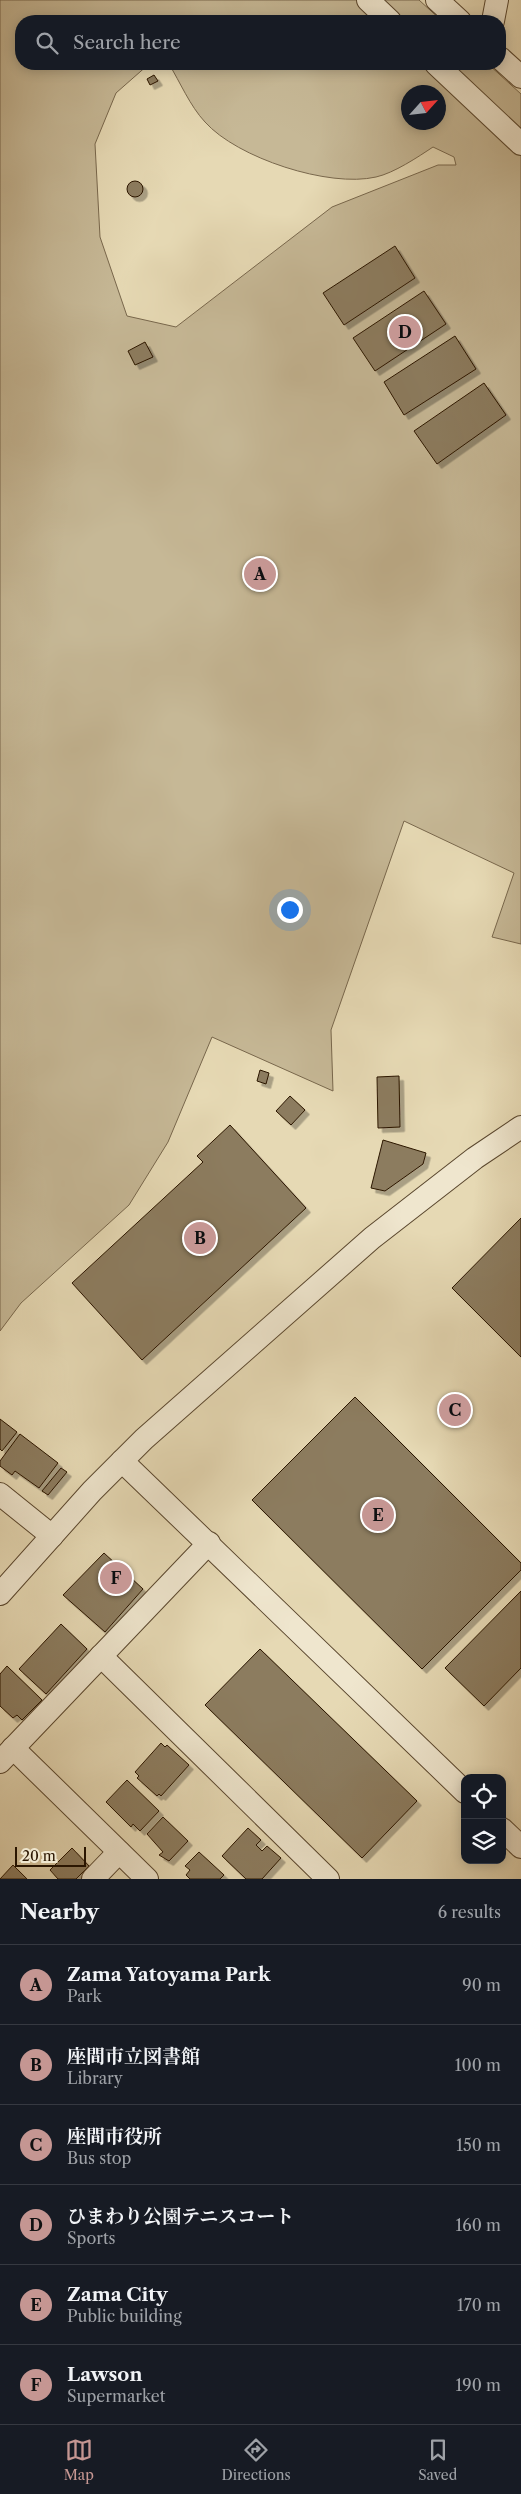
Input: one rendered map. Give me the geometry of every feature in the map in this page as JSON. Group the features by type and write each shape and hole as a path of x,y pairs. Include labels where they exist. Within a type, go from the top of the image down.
{"street":[{"path":"368,0 384,15"},
{"path":"437,0 453,15"},
{"path":"494,15 497,0"},
{"path":"506,63 521,77"},
{"path":"442,70 521,144"},
{"path":"0,1594 122,1461 346,1260 475,1158 521,1126"},
{"path":"122,1461 461,1788"},
{"path":"0,1494 52,1536"},
{"path":"147,1879 119,1852 6,1755 209,1543"},
{"path":"101,1656 328,1879"},
{"path":"506,1833 521,1847"},
{"path":"93,1879 119,1852"}],"shaded area":[{"path":"0,0 419,0 435,15 15,15 15,70 142,70 116,93 95,144 100,237 127,316 176,327 332,207 438,165 456,165 454,157 433,147 398,168 376,177 356,179 334,178 285,167 261,158 220,135 205,122 195,109 172,70 495,70 521,94 521,944 492,937 514,873 404,821 331,1030 333,1091 212,1037 168,1142 129,1205 21,1303 0,1331"}],"building":[{"path":"154,75 158,81 150,85 147,79"},
{"path":"135,181 143,189 135,197 127,189"},
{"path":"395,246 415,278 344,325 323,293"},
{"path":"424,291 446,324 375,371 353,338"},
{"path":"455,336 476,369 404,415 384,382"},
{"path":"145,342 153,357 135,365 128,351"},
{"path":"484,383 506,415 437,464 414,431"},
{"path":"260,1070 269,1073 266,1084 257,1081"},
{"path":"399,1076 400,1127 378,1128 377,1077"},
{"path":"290,1096 305,1110 291,1125 276,1111"},
{"path":"230,1125 306,1208 142,1360 72,1283 203,1162 197,1156"},
{"path":"383,1140 426,1153 423,1164 385,1191 371,1188"},
{"path":"521,1218 521,1357 452,1288"},
{"path":"355,1397 521,1563 521,1570 422,1669 252,1500"},
{"path":"0,1419 17,1432 2,1451 0,1449"},
{"path":"20,1434 58,1463 39,1488 15,1471 12,1475 0,1466 0,1461"},
{"path":"61,1468 67,1472 48,1495 42,1491"},
{"path":"104,1553 143,1589 105,1632 63,1595"},
{"path":"521,1591 521,1668 484,1706 445,1668"},
{"path":"61,1624 87,1649 46,1694 19,1669"},
{"path":"260,1649 417,1801 362,1858 205,1705"},
{"path":"7,1666 42,1700 22,1720 17,1715 13,1718 0,1706 0,1674"},
{"path":"161,1743 165,1747 167,1745 189,1765 161,1796 159,1794 157,1796 137,1778 139,1776 135,1772"},
{"path":"127,1780 159,1811 140,1831 133,1824 131,1827 106,1802"},
{"path":"163,1817 188,1841 169,1861 159,1855 163,1852 147,1834"},
{"path":"248,1828 261,1840 256,1845 262,1851 267,1846 281,1858 262,1879 246,1879 222,1856"},
{"path":"72,1848 89,1866 76,1879 58,1879 50,1870"},
{"path":"199,1852 224,1875 220,1879 190,1879 186,1875 190,1870 185,1866"},
{"path":"13,1865 27,1879 0,1879"}],"place":[{"name":"ひまわり公園テニスコート","path":"405,332"},
{"name":"Zama Yatoyama Park","path":"260,574"},
{"name":"座間市立図書館","path":"200,1238"},
{"name":"座間市役所","path":"455,1410"},
{"name":"Zama City","path":"378,1515"},
{"name":"Lawson","path":"116,1578"}]}
